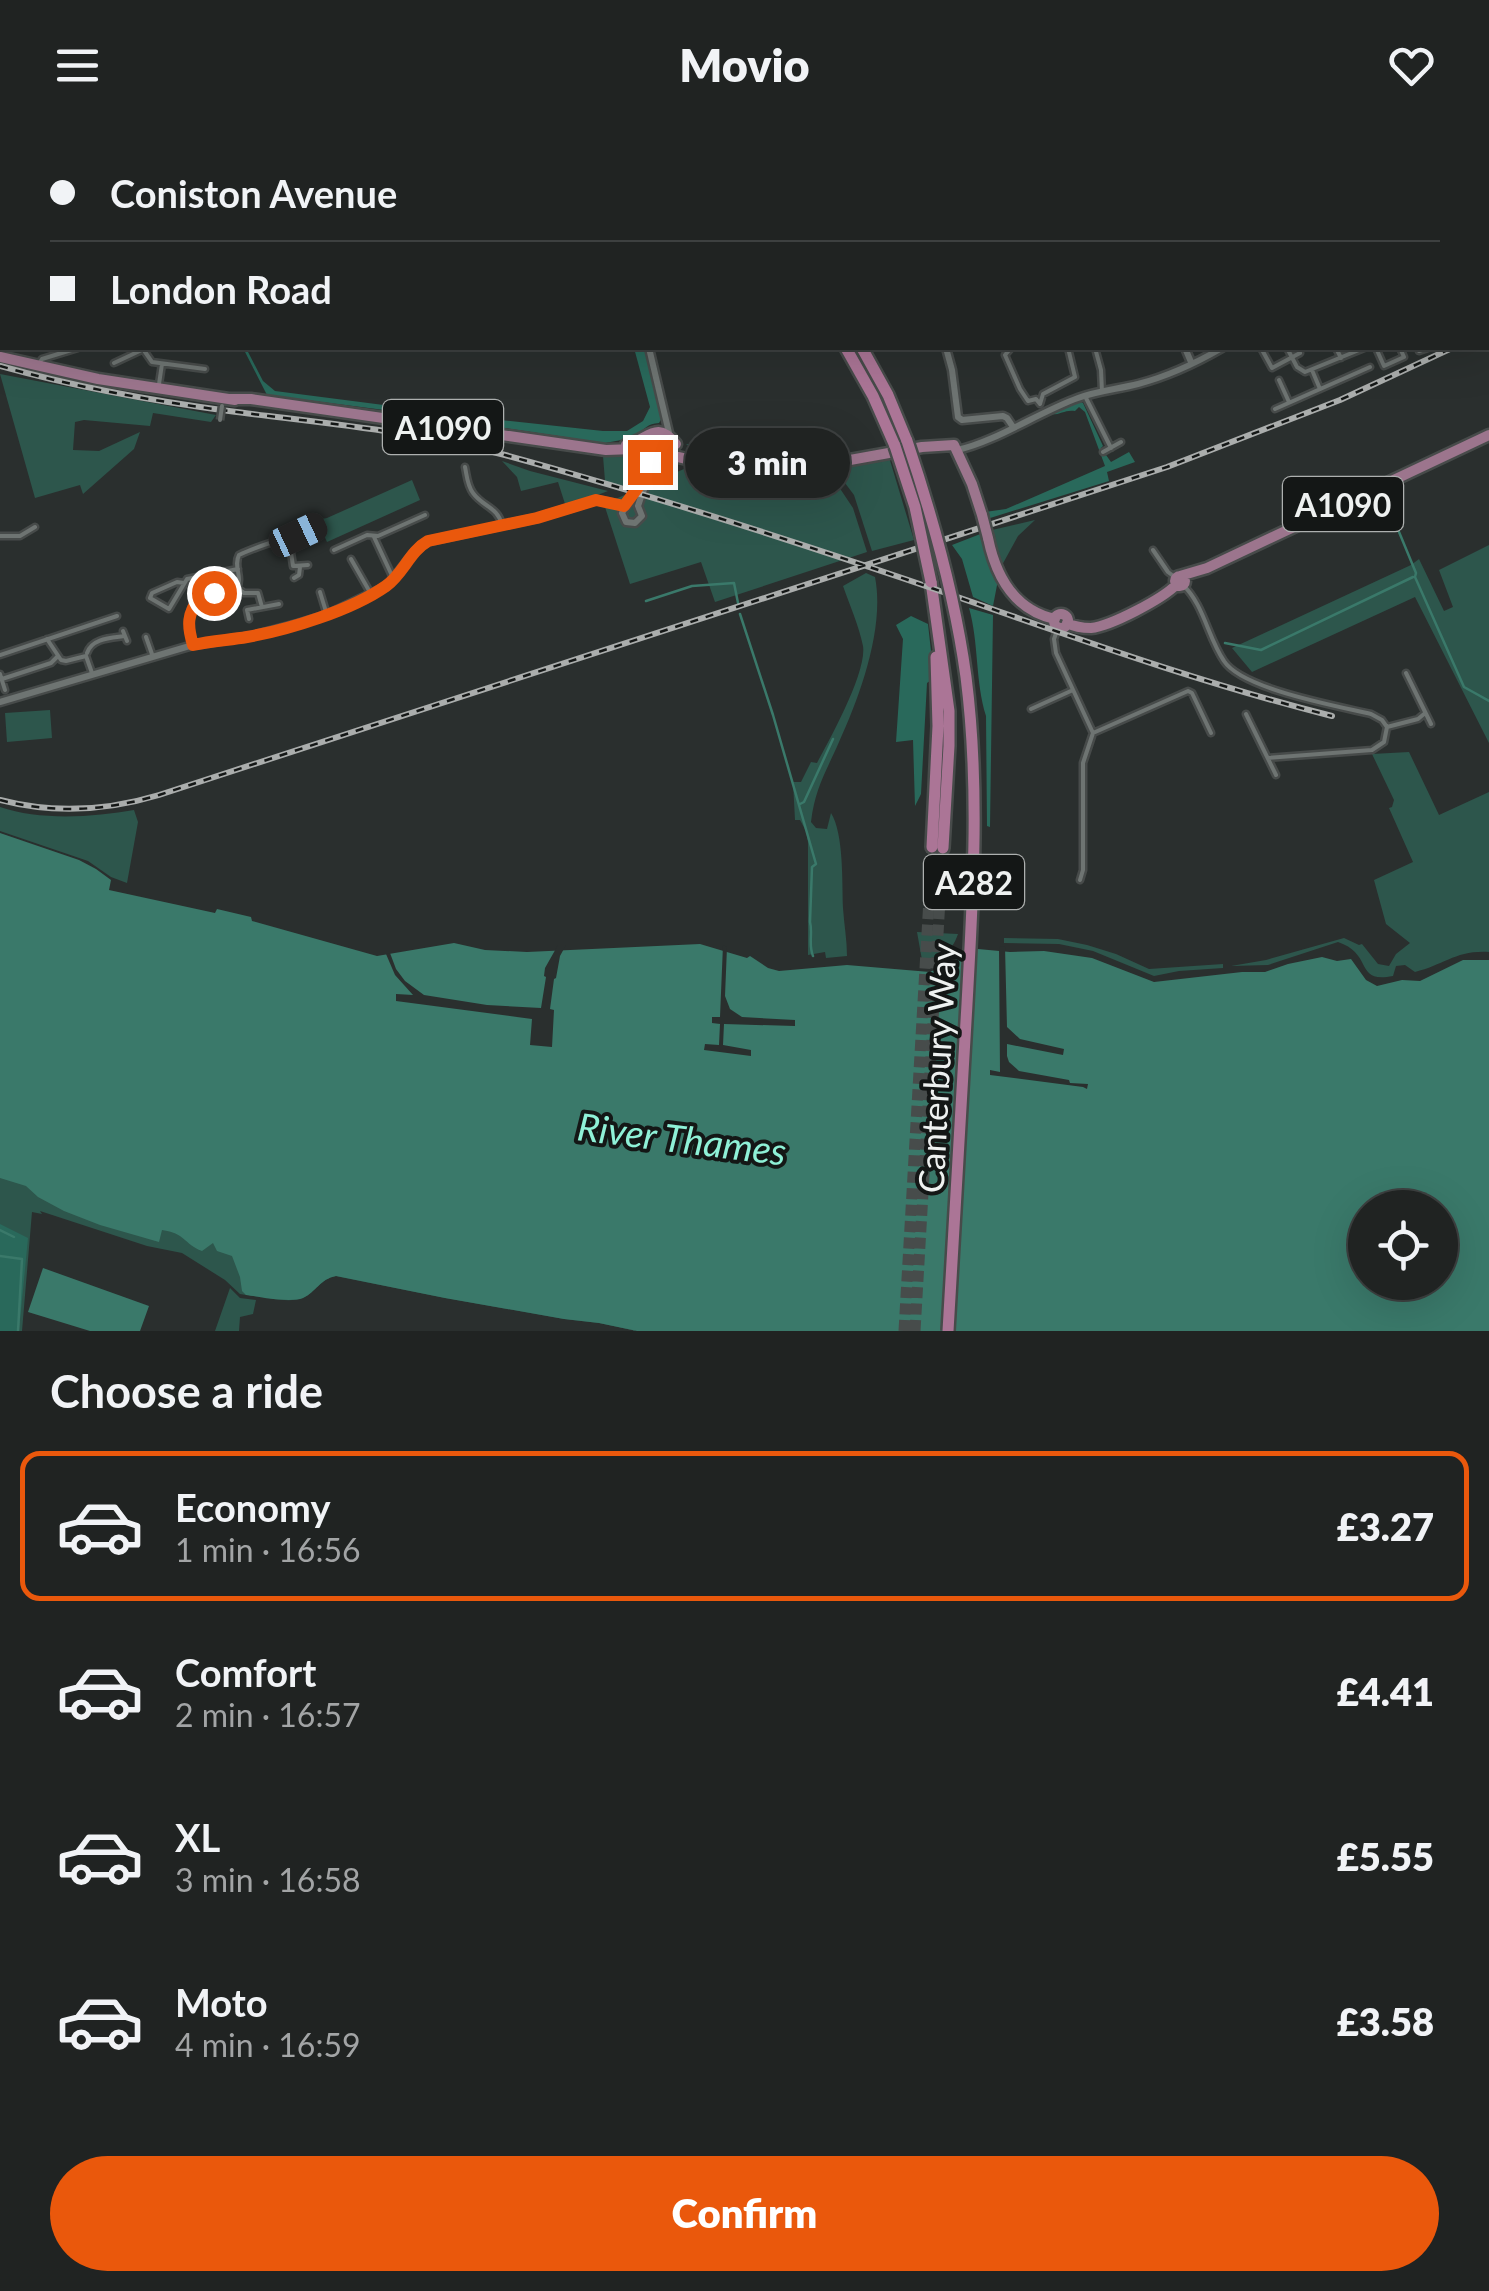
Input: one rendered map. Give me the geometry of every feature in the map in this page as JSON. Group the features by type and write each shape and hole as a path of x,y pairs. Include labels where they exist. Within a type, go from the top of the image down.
{"highway":[{"name":"Canterbury Way","path":"847,350 898,445 935,529 957,619 966,681 974,766 974,875 948,1331"},
{"name":"Canterbury Way","path":"863,350 888,395 932,600 949,711 949,746 937,848"}],"main road":[{"name":"A1090","path":"0,358 225,401 261,402 634,450 655,460 678,456 749,472 778,472 922,447 951,447"},
{"name":"A1090","path":"606,449 663,433 706,463"},
{"path":"646,457 640,446 648,435"},
{"name":"A1090","path":"1060,623 1080,628 1098,626 1160,598 1196,572 1489,435"},
{"path":"667,458 673,450 672,440"},
{"path":"951,447 977,496 999,573 1010,593 1033,612 1060,623"}],"street":[{"path":"37,366 42,359 71,350"},
{"path":"114,363 140,350"},
{"path":"145,350 152,362 205,369"},
{"path":"649,350 672,440"},
{"path":"947,350 958,418 1003,416 1013,427"},
{"path":"1009,350 1005,355 1020,388 1028,401 1036,398 1044,413"},
{"path":"1040,404 1042,394 1075,378 1068,350"},
{"path":"1096,350 1102,392"},
{"path":"1186,350 1191,362"},
{"path":"951,447 980,442 1085,396 1144,383 1186,368 1218,350"},
{"path":"1265,350 1272,368 1300,353 1298,350"},
{"path":"1287,350 1305,372 1359,350"},
{"path":"1337,350 1341,358"},
{"path":"1377,350 1384,366 1404,358 1401,350"},
{"path":"158,388 162,364"},
{"path":"1275,409 1370,368"},
{"path":"1312,370 1320,389"},
{"path":"1278,380 1289,402"},
{"path":"1085,396 1111,448"},
{"path":"218,428 225,401"},
{"path":"648,435 661,427 664,414"},
{"path":"1103,452 1121,442"},
{"path":"606,449 634,455 642,462 644,472 638,486"},
{"path":"0,702 193,645 252,636 327,615 394,580 426,542 537,518 596,500 624,508 638,506 642,513 637,522 627,523 624,508 649,469 646,457"},
{"path":"638,506 656,467 667,458"},
{"path":"465,467 474,495 497,511 502,525"},
{"path":"334,550 425,515"},
{"path":"237,588 238,555 319,525"},
{"path":"0,536 20,536 35,526"},
{"path":"374,537 394,580"},
{"path":"288,538 293,566 308,565"},
{"path":"1153,550 1196,602 1224,662 1240,677 1371,714 1386,727 1384,742 1372,750 1268,758"},
{"path":"352,559 371,594"},
{"path":"294,578 300,567"},
{"path":"184,584 177,582 152,593 150,598 171,608 192,576 238,569"},
{"path":"193,645 189,616 203,595 237,588 244,593 258,592 262,607"},
{"path":"320,592 327,615"},
{"path":"249,619 247,610 278,604"},
{"path":"0,655 117,616"},
{"path":"1060,623 1055,649 1093,732 1082,763 1084,870 1080,880"},
{"path":"92,674 86,656 88,648 125,636"},
{"path":"146,637 153,656"},
{"path":"48,639 57,657 66,661 86,656"},
{"path":"5,690 1,676 50,663 57,657"},
{"path":"1406,672 1431,724"},
{"path":"1030,709 1073,690"},
{"path":"1093,732 1188,691 1211,733"},
{"path":"1386,727 1418,719 1426,713"},
{"path":"1246,714 1276,774"}],"shaded area":[{"path":"244,350 263,381 275,391 500,420 627,431 643,421 650,407 635,350 646,350 663,416 659,423 633,436 605,443 267,395"},
{"path":"0,374 216,415 211,422 153,413 150,426 75,422 73,450 99,451 140,432 134,449 83,494 80,485 35,498"},
{"path":"1079,401 1083,403 1103,446 1104,456 1111,462 1129,452 1135,462 1107,472 1109,481 987,519 985,512 1006,509 1105,466 1085,412 1079,407 1049,414"},
{"path":"686,444 737,447 741,466 707,459"},
{"path":"565,446 632,455 640,460 642,474 621,486 605,481 603,456 563,450"},
{"path":"889,457 914,540 872,551 854,495 842,479 842,468"},
{"path":"502,461 608,491 566,507 558,482 521,491 517,477"},
{"path":"832,468 835,481 853,508 867,552 715,602 701,562 630,584 604,504 684,469 764,480"},
{"path":"412,480 420,500 327,542 317,520"},
{"path":"1035,520 1018,536 1001,567 992,530"},
{"path":"983,533 989,562 998,580 993,606 973,597 962,559 952,545"},
{"path":"1489,545 1489,743 1415,597 1252,672 1232,648 1419,559 1444,611 1453,607 1439,570"},
{"path":"866,573 875,577 874,639 855,704 818,790 811,822 816,828 827,829 831,813 840,846 847,956 826,958 825,952 808,955 808,842 800,820 795,820 793,782 801,782 811,762 817,763 859,672 863,646 843,586"},
{"path":"969,608 993,615 990,827 986,716"},
{"path":"911,616 928,624 934,678 927,683 921,794 915,806 913,740 896,742 903,639 896,625"},
{"path":"50,710 52,738 7,742 5,713"},
{"path":"1409,752 1439,815 1489,792 1489,952 1459,956 1415,972 1405,965 1396,966 1393,976 1381,977 1368,972 1349,947 1338,942 1268,965 1231,966 1344,938 1362,944 1378,964 1389,966 1410,943 1386,924 1374,880 1413,862 1389,808 1394,800 1372,754"},
{"path":"0,807 67,816 134,810 138,822 127,883 88,861 0,831"},
{"path":"917,932 958,934 945,953 922,960"},
{"path":"1004,938 1058,939 1087,945 1149,969 1223,964 1223,968 1154,976 1093,951 1059,944 1004,943"},
{"path":"0,1162 637,1331 336,1276 297,1300 240,1294 182,1253 147,1246 40,1211 42,1214 32,1212 22,1331 0,1331"},
{"path":"0,1224 28,1238 19,1331 0,1331"},
{"path":"230,1288 240,1298 256,1300 253,1314 240,1317 239,1331 215,1331"}],"water":[{"name":"River Thames","path":"0,833 79,860 111,880 109,890 251,917 252,921 377,956 454,943 485,950 527,952 700,944 750,956 779,971 847,965 930,972 978,949 1044,951 1092,958 1154,982 1265,972 1322,957 1351,959 1366,980 1377,986 1402,980 1420,981 1463,960 1489,960 1489,1331 637,1331 336,1276 303,1298 275,1299 246,1295 232,1256 217,1251 213,1243 202,1251 170,1231 162,1230 159,1242 100,1225 64,1211 26,1186 0,1178"},
{"path":"43,1268 149,1306 140,1331 90,1331 28,1312"}],"pier":[{"path":"558,945 566,945 554,979 550,1009 554,1010 552,1047 530,1045 532,1019 396,1001 396,994 413,995 395,975 386,954 390,953 405,981 424,995 541,1008 545,968"},
{"path":"723,945 727,947 725,996 730,1009 742,1017 795,1020 795,1026 724,1024 723,1045 751,1050 751,1056 704,1050 705,1044 719,1045 720,1024 712,1023 712,1017 720,1017"},
{"path":"999,946 1005,947 1007,1027 1020,1039 1064,1049 1063,1055 1007,1044 1009,1062 1019,1071 1088,1084 1087,1089 990,1075 990,1070 1000,1072"}],"waterway":[{"path":"1391,492 1392,515 1415,577 1464,687 1489,701"},
{"path":"1225,643 1261,650 1413,577"},
{"path":"646,601 692,586 734,583 738,603"},
{"path":"740,614 816,864 812,867 810,922 813,956"},
{"path":"800,804 833,739"},
{"path":"0,1230 14,1237"},
{"path":"0,1256 22,1259 18,1331"}],"tunnel":[{"path":"904,1331 932,847"},
{"path":"915,1331 943,848"}],"railway":[{"path":"0,800 80,809 159,795 1167,467 1340,400 1448,350"},
{"path":"0,366 142,398 402,434 505,455 708,514 1172,670 1332,716"}],"route":[{"path":"214,593 200,597 191,610 188,626 193,645 270,632 327,615 386,587 428,541 537,518 596,500 624,506 648,474 650,462"}]}
